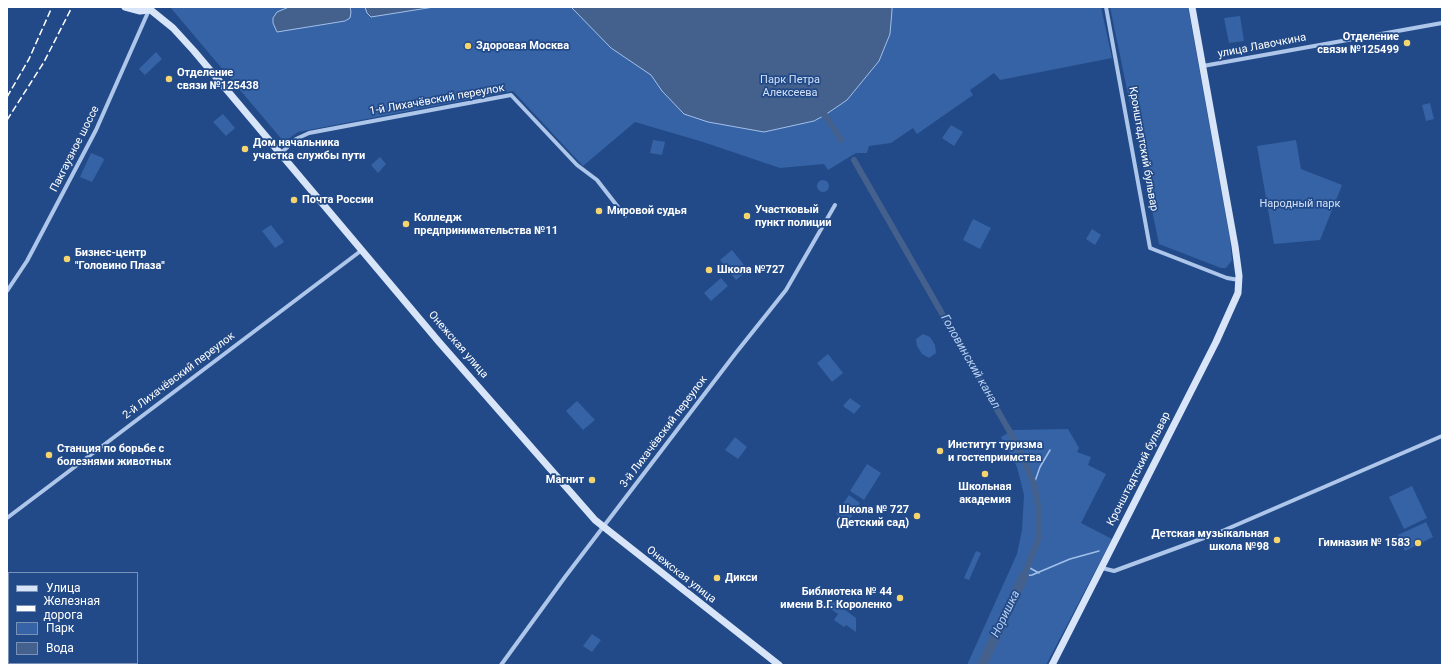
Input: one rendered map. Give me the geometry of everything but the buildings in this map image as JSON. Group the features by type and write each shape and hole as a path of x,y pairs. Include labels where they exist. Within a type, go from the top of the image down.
{"main road":[{"name":"Кронштадтский бульвар","path":"1052,665 1216,342 1235,301 1239,280 1235,246 1192,7"},
{"path":"129,8 148,8"},
{"name":"Онежская улица","path":"148,8 184,39 439,342 603,527 779,665"}],"street":[{"name":"Кронштадтский бульвар","path":"1106,7 1150,248 1227,278 1239,280"},
{"name":"Пакгаузное шоссе","path":"7,291 27,261 96,130 148,8"},
{"name":"улица Лавочкина","path":"1203,66 1442,23"},
{"name":"1-й Лихачёвский переулок","path":"280,153 296,139 309,133 511,95 577,165 596,180 625,216"},
{"name":"3-й Лихачёвский переулок","path":"501,665 732,357 786,290 835,205"},
{"name":"2-й Лихачёвский переулок","path":"7,518 362,250"},
{"path":"1102,568 1114,571 1220,532 1442,436"}],"green space":[{"name":"Парк Петра Алексеева","path":"170,7 1101,7 1112,58 1000,80 994,73 970,90 973,95 917,134 913,128 891,143 869,146 867,153 856,153 828,170 824,164 780,168 703,142 635,122 583,166 513,91 298,132 284,142"},
{"path":"1110,7 1188,7 1230,240 1232,260 1226,268 1221,268 1159,244"},
{"path":"1240,16 1244,41 1229,43 1224,18"},
{"path":"156,52 162,59 145,75 139,69"},
{"path":"1430,103 1434,119 1426,121 1422,105"},
{"path":"223,114 235,128 226,136 213,122"},
{"path":"951,125 963,132 954,146 942,138"},
{"path":"653,140 665,142 662,155 650,153"},
{"name":"Народный парк","path":"1296,140 1301,169 1342,185 1320,240 1274,244 1257,146"},
{"path":"91,153 103,158 104,160 92,182 80,177"},
{"path":"380,157 386,164 378,173 371,165"},
{"path":"823,180 827,182 829,186 827,190 823,192 819,190 817,186 819,182"},
{"path":"973,219 991,228 980,249 963,240"},
{"path":"271,225 284,242 275,248 262,231"},
{"path":"1092,229 1101,235 1095,245 1086,239"},
{"path":"732,250 748,270 736,280 720,260"},
{"path":"721,278 728,286 711,301 704,293"},
{"path":"923,334 930,337 935,345 936,353 929,358 922,354 917,346 916,339"},
{"path":"828,354 843,373 832,382 817,363"},
{"path":"850,398 861,406 854,414 843,406"},
{"path":"577,401 595,420 583,430 566,411"},
{"path":"1068,429 1079,448 1077,452 1091,457 1088,465 1106,474 1081,523 1112,539 1046,665 967,665 1017,554 1022,530 1024,495 1017,467 1001,437 1013,430"},
{"path":"735,437 747,447 738,459 725,450"},
{"path":"867,464 881,473 864,500 850,491"},
{"path":"1412,486 1427,518 1404,529 1389,497"},
{"path":"849,495 860,503 848,522 836,514"},
{"path":"1426,522 1433,537 1405,551 1398,535"},
{"path":"976,551 981,553 969,580 964,578"},
{"path":"829,598 856,618 856,632 846,625 844,627 834,620 838,614 824,604"},
{"path":"592,634 601,640 592,652 583,646"}],"water":[{"path":"289,7 350,7 351,12 350,18 345,21 277,32 273,23 273,18 277,12"},
{"path":"365,7 434,7 371,17 367,13"},
{"path":"571,7 892,7 892,10 890,34 879,61 847,100 814,121 764,132 708,122 684,114 662,91 651,75 611,48"}],"waterway":[{"name":"Головинский канал","path":"819,112 825,115 841,140"},
{"name":"Головинский канал","path":"854,160 1018,446 1034,484 1039,511 1038,540 1024,576"},
{"path":"1034,484 1040,467 1050,450"},
{"name":"Норишка","path":"1024,576 1032,575 1070,559 1099,551"},
{"name":"Норишка","path":"1028,567 1039,573"},
{"name":"Норишка","path":"982,665 1024,576"}],"railway":[{"path":"7,97 29,59 52,7"},
{"path":"7,120 44,62 72,7"}],"place":[{"name":"Отделение связи №125499","path":"1407,43"},
{"name":"Здоровая Москва","path":"468,46"},
{"name":"Отделение связи №125438","path":"169,79"},
{"name":"Дом начальника участка службы пути","path":"245,149"},
{"name":"Почта России","path":"294,200"},
{"name":"Мировой судья","path":"599,211"},
{"name":"Участковый пункт полиции","path":"747,216"},
{"name":"Колледж предпринимательства №11","path":"406,224"},
{"name":"Бизнес-центр \"Головино Плаза\"","path":"67,259"},
{"name":"Школа №727","path":"709,270"},
{"name":"Институт туризма и гостеприимства","path":"940,451"},
{"name":"Станция по борьбе с болезнями животных","path":"49,455"},
{"name":"Школьная академия","path":"985,474"},
{"name":"Магнит","path":"592,480"},
{"name":"Школа № 727 (Детский сад)","path":"917,516"},
{"name":"Детская музыкальная школа №98","path":"1277,540"},
{"name":"Гимназия № 1583","path":"1418,543"},
{"name":"Дикси","path":"717,578"},
{"name":"Библиотека № 44 имени В.Г. Короленко","path":"900,598"}]}
